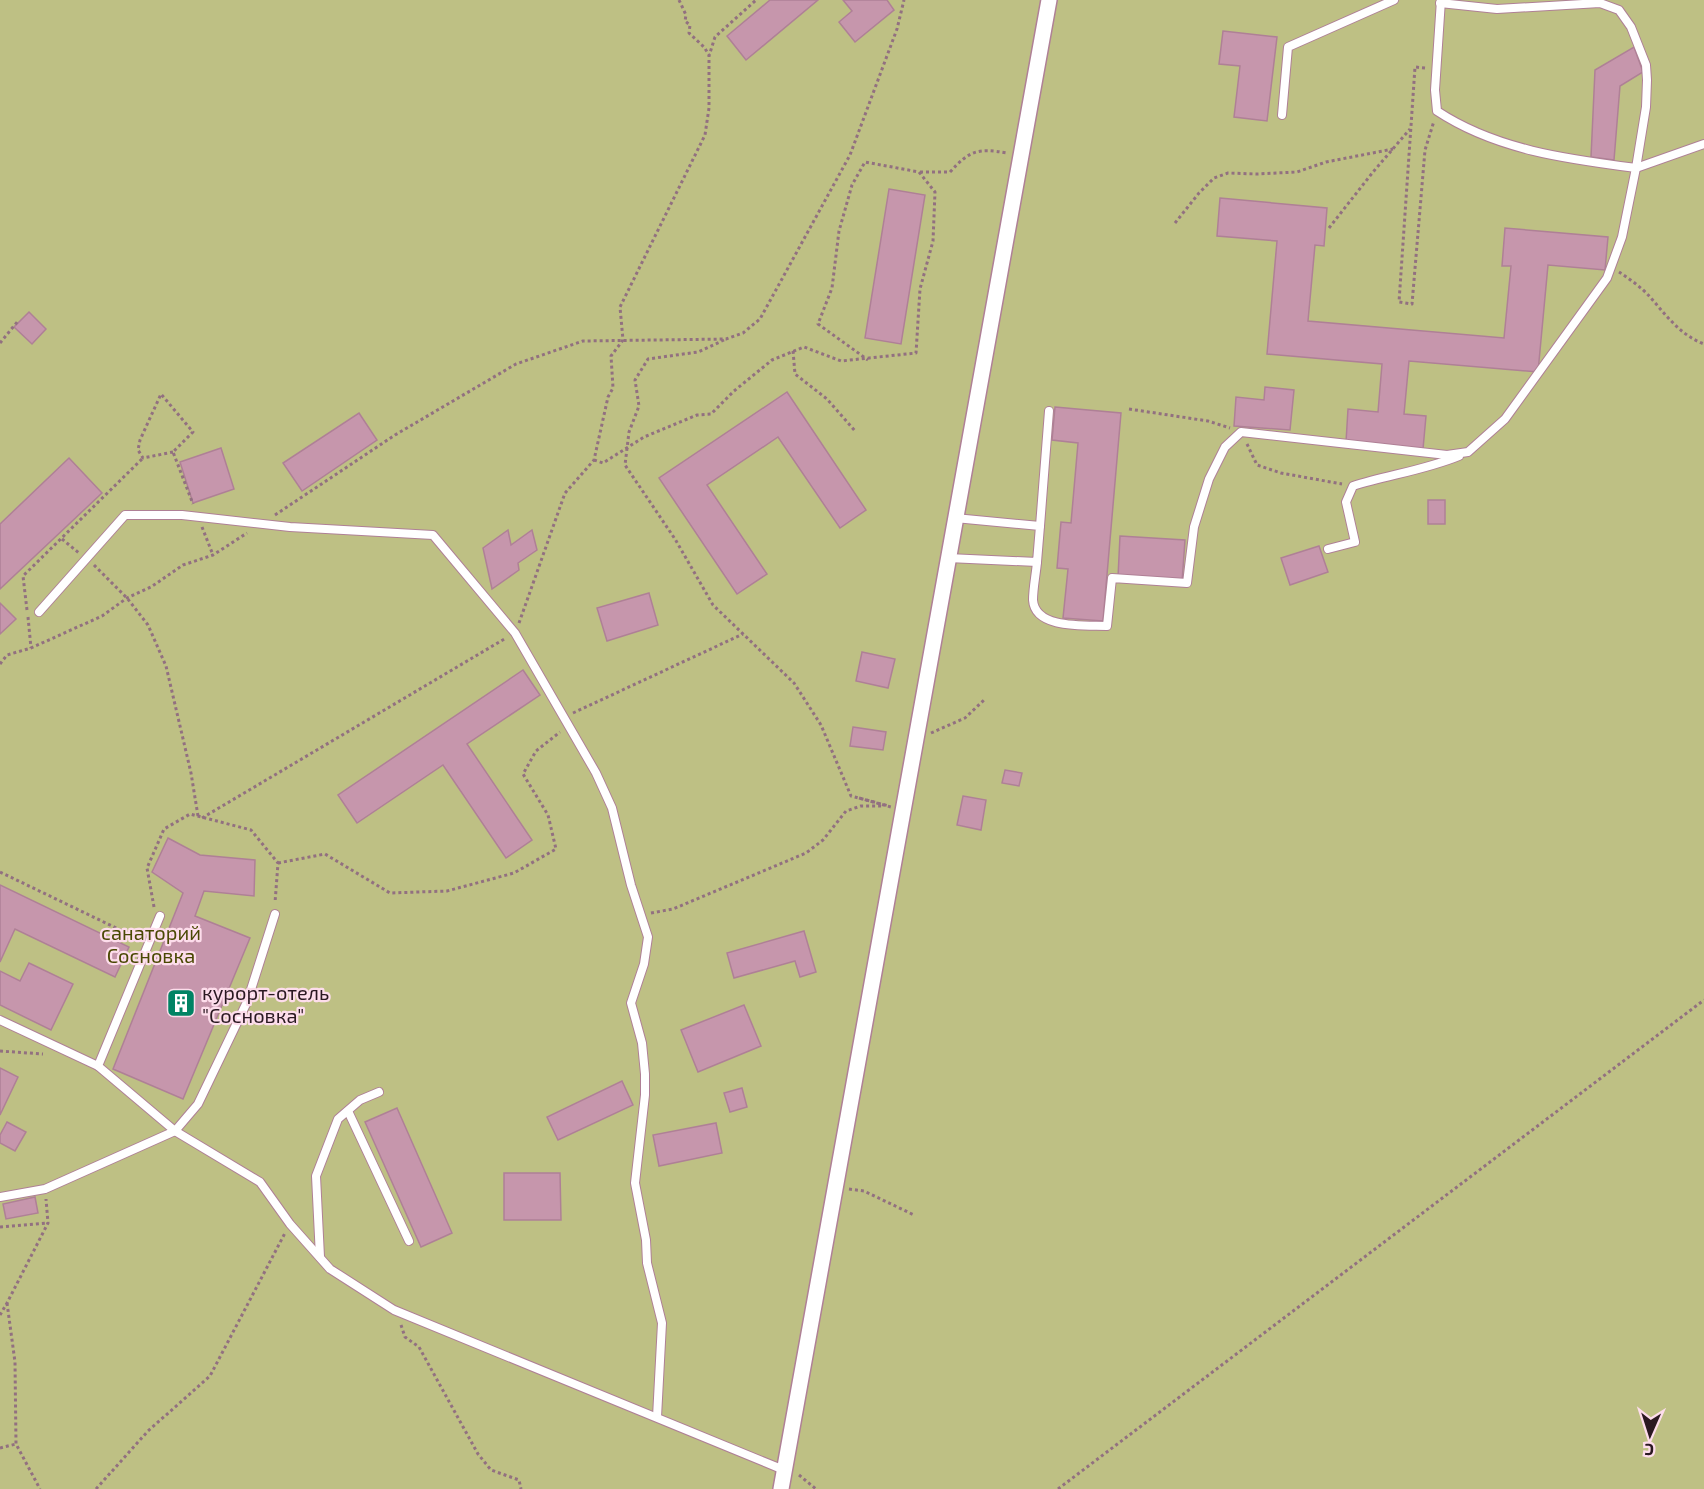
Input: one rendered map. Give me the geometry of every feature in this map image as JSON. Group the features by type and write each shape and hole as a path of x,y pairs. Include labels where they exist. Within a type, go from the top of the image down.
{"street":[{"path":"781,1489 835,1188 897,808 916,739 1049,0"}],"lane":[{"path":"1282,115 1288,47 1394,0"},
{"path":"1328,549 1355,542 1346,502 1353,486 1382,477 1435,466 1468,452 1505,419 1607,278 1622,237 1636,168 1646,107 1647,73 1646,65 1630,27 1619,10 1600,3 1497,9 1441,1 1435,90 1437,111 1455,123 1507,144 1554,157 1636,168 1704,144"},
{"path":"1049,411 1033,602 1038,612 1048,620 1059,624 1107,626 1112,578 1187,583 1194,527 1209,479 1225,447 1241,432 1447,455 1468,452"},
{"path":"39,612 125,515 198,517 261,524 433,535 515,633 596,773 612,808 631,885 648,937 644,964 632,1002 642,1043 645,1095 635,1183 646,1240 646,1263 662,1323 657,1417"},
{"path":"955,518 1040,526"},
{"path":"948,558 1037,562"},
{"path":"0,1197 45,1189 175,1131 198,1104 247,1002 275,914"},
{"path":"98,1066 160,916"},
{"path":"0,1020 98,1066 175,1131 260,1182 290,1224 330,1269 394,1310 785,1467"},
{"path":"320,1257 316,1176 338,1119 360,1100 379,1092"},
{"path":"348,1111 409,1241"}],"path":[{"path":"679,0 686,15 685,21 690,25 689,33 704,47 709,56"},
{"path":"200,817 515,633 565,493 594,460 608,398 613,388 611,356 623,340 620,307 705,135 709,108 709,56 714,37 756,0"},
{"path":"897,808 851,796 821,725 794,682 713,605 675,539 625,465 629,432 639,406 635,380 648,359 698,352 743,333 760,319 850,155 897,29 904,0"},
{"path":"1436,68 1414,67 1399,302 1412,304 1425,150 1437,111"},
{"path":"1329,228 1411,128"},
{"path":"868,360 818,324 832,288 839,231 852,185 865,162 919,172 950,172 964,157 986,149 1021,155"},
{"path":"1175,223 1214,178 1228,172 1256,174 1298,172 1326,162 1393,149"},
{"path":"594,460 603,462 644,437 697,415 711,414 734,391 772,360 804,346 841,361 868,360 916,353 920,289 933,241 935,192 919,172"},
{"path":"1611,267 1648,294 1677,328 1695,341 1704,344"},
{"path":"0,343 18,321"},
{"path":"0,664 7,655 31,648 102,616 127,598 151,587 183,565 213,555 395,435 516,364 583,341 726,339"},
{"path":"793,351 795,374 827,399 855,431"},
{"path":"31,648 23,576 143,458 173,452 193,432 161,394 140,440 138,450 143,458"},
{"path":"1129,409 1208,421 1241,432 1257,465 1281,473 1353,486"},
{"path":"173,452 213,555"},
{"path":"107,575 148,625 166,666 200,817"},
{"path":"278,863 325,854 390,893 447,891 514,873 556,849 548,815 523,774 536,751 566,721 743,634"},
{"path":"916,739 965,718 984,700"},
{"path":"860,798 897,808"},
{"path":"642,917 646,914 673,909 806,853 824,840 846,811 861,806 897,808"},
{"path":"160,916 153,905 147,868 164,829 190,814 251,830 278,863 275,914"},
{"path":"0,872 149,943"},
{"path":"1058,1489 1704,1000"},
{"path":"835,1188 864,1191 914,1215"},
{"path":"0,1315 8,1304 48,1223 45,1189"},
{"path":"0,1227 48,1223"},
{"path":"96,1489 148,1431 210,1376 290,1224"},
{"path":"8,1304 15,1362 16,1444 40,1489"},
{"path":"394,1310 405,1337 419,1347 478,1454 491,1470 519,1480 521,1489"},
{"path":"0,1448 16,1444"},
{"path":"785,1467 816,1489"}],"green space":[{"name":"санаторий Сосновка","path":"0,0 1704,0 1704,1489 0,1489"}],"building":[{"path":"770,0 818,0 746,60 727,36"},
{"path":"843,0 887,0 894,10 855,42 839,22 852,11"},
{"path":"1223,31 1277,37 1267,121 1234,117 1240,66 1219,64"},
{"path":"1634,47 1643,72 1620,86 1614,160 1591,157 1595,70"},
{"path":"889,189 925,195 901,344 865,338"},
{"path":"1220,198 1327,208 1324,246 1315,245 1308,321 1504,338 1511,266 1502,266 1505,228 1608,237 1605,270 1548,265 1538,372 1409,361 1404,414 1426,416 1423,449 1346,442 1348,409 1378,412 1382,364 1267,354 1277,241 1217,236"},
{"path":"29,312 46,329 32,344 14,327"},
{"path":"1265,387 1294,390 1290,430 1234,426 1236,397 1264,400"},
{"path":"787,392 866,510 840,528 778,437 707,485 767,574 737,594 659,478"},
{"path":"1055,407 1121,413 1103,621 1063,618 1068,569 1057,568 1061,522 1071,523 1078,443 1052,440"},
{"path":"359,413 377,440 302,491 283,463"},
{"path":"221,448 234,489 193,503 180,462"},
{"path":"69,458 102,493 0,589 0,524"},
{"path":"1428,500 1445,500 1445,524 1428,524"},
{"path":"508,530 511,545 532,530 537,550 518,563 519,570 492,589 483,548"},
{"path":"1120,536 1185,540 1182,582 1118,577"},
{"path":"1319,546 1328,572 1290,585 1281,558"},
{"path":"649,593 658,625 607,641 597,608"},
{"path":"0,603 16,619 0,634"},
{"path":"862,652 895,659 888,688 856,681"},
{"path":"523,670 540,695 467,744 532,840 506,858 443,765 357,823 338,795"},
{"path":"853,727 886,732 883,750 850,746"},
{"path":"1005,770 1022,773 1019,786 1002,783"},
{"path":"963,796 986,800 981,830 957,825"},
{"name":"курорт-отель \"Сосновка\"","path":"168,838 200,855 255,860 254,896 204,891 195,916 250,938 183,1099 113,1069 183,893 152,872"},
{"path":"0,885 129,947 115,977 15,929 0,962"},
{"path":"804,931 816,972 800,977 795,961 734,978 727,953"},
{"path":"29,963 73,984 51,1030 0,1005 0,971 20,981"},
{"path":"744,1005 761,1046 698,1072 681,1030"},
{"path":"0,1068 18,1077 0,1115"},
{"path":"622,1081 633,1105 558,1140 547,1117"},
{"path":"742,1088 747,1107 730,1112 724,1093"},
{"path":"397,1108 452,1233 421,1247 365,1122"},
{"path":"7,1122 26,1132 15,1151 0,1143 0,1135"},
{"path":"716,1123 722,1153 659,1166 653,1135"},
{"path":"504,1173 560,1173 561,1220 504,1220"},
{"path":"35,1197 38,1213 6,1219 3,1204"}],"place":[{"name":"курорт-отель \"Сосновка\"","path":"181,1003"}]}
